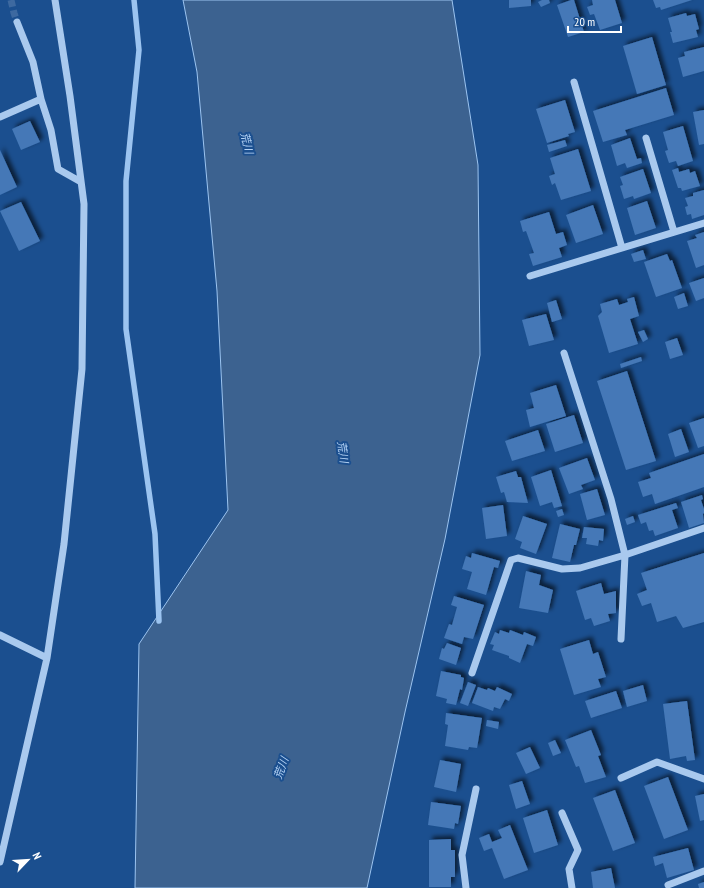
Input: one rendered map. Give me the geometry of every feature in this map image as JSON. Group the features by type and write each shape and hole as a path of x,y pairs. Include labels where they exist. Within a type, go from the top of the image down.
{"street":[{"path":"0,862 47,658 64,544 82,370 84,204 70,96 55,0"},
{"path":"17,22 33,62 41,99 51,130 58,169 81,182"},
{"path":"574,82 622,248"},
{"path":"0,117 41,99"},
{"path":"646,138 674,232"},
{"path":"530,276 704,223"},
{"path":"564,353 610,499 625,555 621,639"},
{"path":"472,673 511,560 518,558 562,569 580,568 625,555 704,528"},
{"path":"0,635 47,658"},
{"path":"621,778 657,762 704,779"},
{"path":"466,888 462,855 476,789"},
{"path":"562,813 578,850 569,869 572,888"},
{"path":"668,885 704,871"}],"water":[{"name":"荒川","path":"183,0 452,0 478,165 480,355 445,539 405,712 367,888 135,888 139,644 228,510 217,291 197,72"}],"building":[{"path":"509,0 531,0 531,6 509,8"},
{"path":"542,0 549,0 550,3 541,7 538,2"},
{"path":"574,0 584,32 568,37 557,5"},
{"path":"592,0 615,0 622,23 600,30 594,14 590,15 587,7 593,5"},
{"path":"653,0 692,0 661,10 660,7 656,8"},
{"path":"686,13 687,16 695,14 699,29 696,30 698,37 673,43 668,18"},
{"path":"652,37 666,85 637,94 623,46"},
{"path":"704,47 704,71 683,77 678,58 685,56 684,52"},
{"path":"666,88 674,115 625,130 627,135 603,142 593,111"},
{"path":"565,100 575,132 568,134 569,136 547,143 536,109"},
{"path":"704,110 704,144 699,145 693,112"},
{"path":"30,121 40,142 21,150 12,129"},
{"path":"683,126 693,161 678,166 676,161 669,163 665,151 668,150 663,132"},
{"path":"630,138 637,159 641,158 642,163 627,168 625,163 617,166 611,145"},
{"path":"565,140 567,146 549,152 547,145"},
{"path":"578,149 591,191 561,200 555,183 552,185 549,176 555,174 550,158"},
{"path":"0,150 17,187 0,195"},
{"path":"678,168 679,172 689,169 690,173 695,171 700,186 682,191 681,188 678,188 672,170"},
{"path":"643,169 651,193 634,199 633,196 624,199 620,186 623,185 620,177"},
{"path":"704,190 704,215 692,219 691,214 687,215 685,207 688,206 685,198 693,196 693,193"},
{"path":"647,201 656,228 635,235 627,208"},
{"path":"21,202 40,241 19,251 0,211"},
{"path":"593,205 603,234 576,243 566,215"},
{"path":"549,212 556,234 563,232 567,245 559,248 562,257 533,266 529,254 534,253 526,231 523,232 520,221"},
{"path":"704,232 704,265 696,268 687,241 697,238 695,235"},
{"path":"643,250 646,259 634,262 631,254"},
{"path":"667,254 670,261 672,260 682,288 656,297 644,262"},
{"path":"704,278 704,298 696,301 689,283"},
{"path":"684,293 688,306 678,309 674,297"},
{"path":"634,297 639,316 630,319 638,344 609,353 598,316 602,312 600,304 617,299 619,305 628,302 627,299"},
{"path":"556,300 562,319 552,322 547,303"},
{"path":"546,314 554,340 529,346 522,320"},
{"path":"644,330 648,339 643,342 638,332"},
{"path":"677,338 683,355 670,359 665,342"},
{"path":"641,357 642,361 621,368 620,364"},
{"path":"627,371 656,461 626,470 597,381"},
{"path":"556,385 566,416 530,427 526,410 534,408 530,393"},
{"path":"574,415 583,443 555,452 546,424"},
{"path":"704,418 704,446 698,448 689,423"},
{"path":"681,429 689,452 675,457 668,434"},
{"path":"538,430 545,451 512,461 505,441"},
{"path":"704,454 704,487 655,504 652,494 643,497 638,482 651,478 649,473"},
{"path":"587,458 595,480 581,485 583,489 569,494 559,468"},
{"path":"551,470 562,506 554,508 552,502 540,506 531,477"},
{"path":"516,471 518,477 521,477 528,503 507,502 504,492 501,493 496,477"},
{"path":"597,489 605,515 587,520 580,494"},
{"path":"702,495 703,499 701,500 704,509 704,523 689,528 681,502"},
{"path":"676,503 678,508 672,510 678,528 655,536 653,530 649,531 646,522 641,524 638,515"},
{"path":"503,505 507,536 486,539 482,508"},
{"path":"562,509 564,515 558,517 556,511"},
{"path":"523,516 547,524 536,554 520,548 522,542 515,539"},
{"path":"633,516 635,522 627,525 625,519"},
{"path":"560,524 580,529 570,562 552,558"},
{"path":"584,527 604,529 603,541 599,540 598,546 586,544 587,538 582,538"},
{"path":"472,553 500,561 498,568 494,567 486,595 467,589 472,572 462,569 466,556 471,558"},
{"path":"704,553 704,622 683,628 676,616 657,622 651,603 642,606 637,594 647,590 641,573"},
{"path":"526,571 541,575 539,585 553,590 548,613 519,608"},
{"path":"601,583 604,594 616,591 616,613 608,614 610,621 594,626 591,618 585,620 576,591"},
{"path":"454,596 484,605 473,639 464,637 462,644 444,638 449,624 452,625 457,607 451,605"},
{"path":"500,630 509,633 510,630 523,635 524,632 536,637 533,646 527,644 520,663 509,658 509,656 492,650 494,645 490,644 495,632 499,634"},
{"path":"589,640 593,654 598,652 606,677 598,679 601,687 574,695 560,649"},
{"path":"447,643 461,648 456,665 439,659 442,648 444,649"},
{"path":"441,671 461,675 461,677 464,678 462,690 460,689 456,705 446,703 447,699 436,696"},
{"path":"468,682 476,685 468,706 460,703"},
{"path":"643,685 647,701 627,707 623,691"},
{"path":"478,687 487,690 488,688 495,691 497,687 512,694 509,701 505,699 500,709 494,707 493,711 472,703"},
{"path":"616,691 622,708 591,718 585,701"},
{"path":"687,701 695,760 687,761 686,756 670,759 663,704"},
{"path":"446,713 482,718 477,748 469,747 468,750 445,746 448,725 445,724"},
{"path":"487,720 499,722 498,729 486,726"},
{"path":"591,730 601,755 598,756 606,777 585,783 579,766 576,767 565,740"},
{"path":"555,740 561,753 553,756 548,743"},
{"path":"530,747 540,768 526,774 516,753"},
{"path":"440,760 461,764 456,792 434,787"},
{"path":"668,777 688,830 664,839 644,786"},
{"path":"522,781 530,804 516,809 509,785"},
{"path":"615,790 635,843 613,851 593,798"},
{"path":"704,794 704,820 700,821 695,796"},
{"path":"431,802 461,806 458,824 455,823 454,829 428,825"},
{"path":"547,810 558,845 534,853 523,818"},
{"path":"510,825 528,870 504,879 492,848 484,851 479,838 489,834 492,842 502,838 498,830"},
{"path":"451,839 451,850 455,850 455,877 451,877 451,887 429,887 429,840"},
{"path":"688,848 694,870 667,878 663,863 655,866 653,857"},
{"path":"611,868 615,888 593,888 591,872"},
{"path":"704,882 704,888 699,888 698,884"}],"waterway":[{"path":"134,0 139,50 126,181 126,329 155,534 159,621"}],"tunnel":[{"path":"11,0 17,22"}]}
